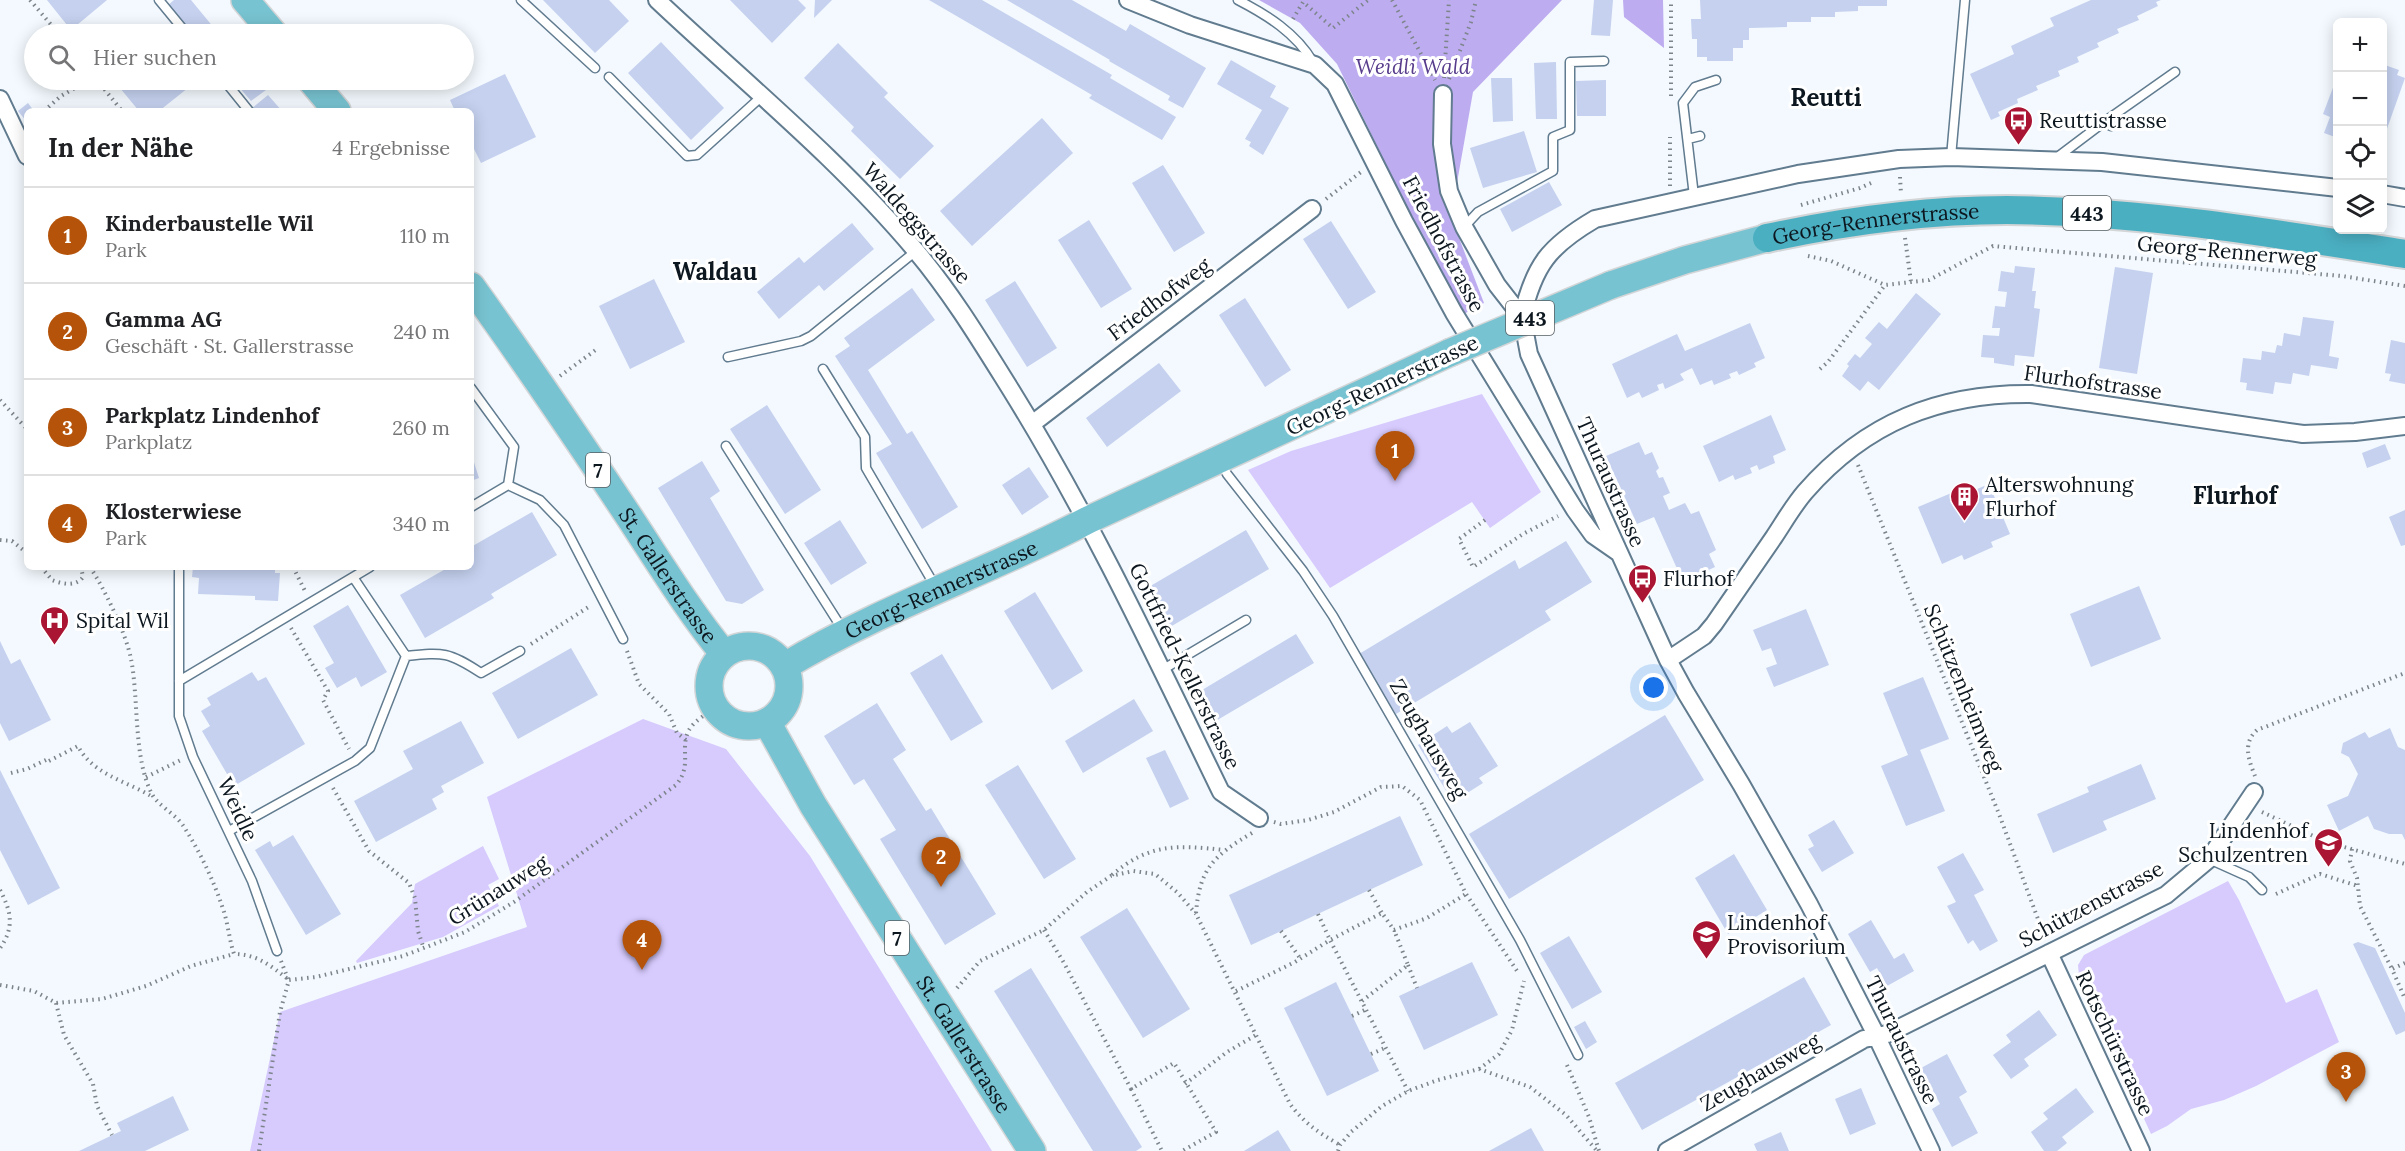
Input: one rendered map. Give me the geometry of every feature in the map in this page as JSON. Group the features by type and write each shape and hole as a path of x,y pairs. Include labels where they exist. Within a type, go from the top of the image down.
{"highway":[{"name":"Georg-Rennerstrasse","path":"1767,238 1831,225 1902,216 1994,211 2051,211 2098,213 2202,224 2405,254"}],"main road":[{"path":"245,0 265,24"},
{"path":"319,90 334,108"},
{"name":"Georg-Rennerstrasse","path":"785,666 844,633 937,589 1048,541 1088,520 1449,353 1611,285 1684,260 1767,238"},
{"name":"St. Gallerstrasse","path":"474,290 546,392 706,632 724,654"},
{"path":"757,646 776,655 785,666 790,681 788,698 780,713 766,723 752,726 738,725 725,718 715,707 710,694 709,679 714,665 724,654 736,647 757,646"},
{"name":"St. Gallerstrasse","path":"766,723 813,805 1032,1151"}],"street":[{"name":"Waldeggstrasse","path":"657,0 833,162 916,251 958,304 1032,423 1088,520"},
{"path":"1128,0 1190,25 1315,65"},
{"name":"Friedhofstrasse","path":"1315,65 1335,84 1454,313 1575,510 1593,535 1619,553"},
{"name":"Thuraustrasse","path":"1443,94 1442,144 1449,190 1464,227 1497,285 1522,317 1528,354 1668,660 1809,904 1877,1037 1930,1151"},
{"path":"0,99 24,150"},
{"path":"1522,317 1530,286 1545,258 1567,235 1595,219 1798,174 1899,159 1951,157 2102,162 2333,188"},
{"path":"2387,195 2405,198"},
{"name":"Friedhofweg","path":"1032,423 1312,210"},
{"name":"Flurhofstrasse","path":"1668,660 1704,636 1804,493 1851,447 1896,421 1933,406 1965,398 2001,393 2031,394 2303,434 2355,432 2405,426"},
{"name":"Gottfried-Kellerstrasse","path":"1088,520 1221,792 1262,825"},
{"name":"Schützenstrasse","path":"1877,1037 1887,1034 2047,947 2166,895 2209,859 2254,792"},
{"name":"Rotschürstrasse","path":"2047,947 2141,1151"},
{"name":"Zeughausweg","path":"1667,1151 1864,1039 1877,1037"}],"lane":[{"path":"159,0 179,24"},
{"path":"521,0 595,68"},
{"path":"1238,0 1267,16 1305,48 1315,65"},
{"path":"1951,157 1965,0"},
{"path":"1464,227 1478,212 1554,171 1553,137 1570,130 1570,62 1604,61"},
{"path":"2055,160 2108,124 2175,72"},
{"path":"609,77 687,156 697,155 761,97"},
{"path":"1694,196 1683,103 1695,87 1716,80"},
{"path":"232,90 247,108"},
{"path":"1688,139 1700,136"},
{"path":"728,357 801,341 811,336 916,251"},
{"path":"823,369 865,437 866,468 937,589"},
{"path":"474,392 514,447 508,485"},
{"path":"726,446 844,633"},
{"name":"Zeughausweg","path":"1220,459 1227,474 1303,571 1333,616 1520,940 1578,1055"},
{"path":"474,505 508,485"},
{"path":"508,485 540,500 564,525 623,639"},
{"name":"Weidle","path":"179,570 179,716 194,757 252,881 277,951"},
{"path":"179,681 365,570"},
{"path":"353,577 406,657"},
{"path":"1162,670 1246,620"},
{"path":"406,657 430,654 455,656 481,673 520,651"},
{"path":"228,831 355,761 370,748 406,657"},
{"path":"2209,859 2249,877 2262,890"}],"path":[{"path":"30,0 50,24"},
{"path":"1267,16 1292,20 1304,2 1333,28 1368,0"},
{"path":"1392,0 1443,94"},
{"path":"1443,94 1449,0"},
{"path":"1443,94 1471,22 1476,0"},
{"path":"47,108 72,90"},
{"path":"105,90 120,108"},
{"path":"1793,208 1860,188 1881,178 1899,159"},
{"path":"1905,235 1911,282"},
{"name":"Georg-Rennerweg","path":"1886,285 1929,280 1993,246 2342,276 2405,286"},
{"path":"1799,254 1831,261 1886,285 1828,362 1820,369"},
{"path":"557,379 597,349"},
{"path":"0,400 24,426"},
{"name":"Schützenheimweg","path":"1851,447 1999,814 2047,947"},
{"path":"1485,520 1459,539 1473,567 1549,519 1575,510"},
{"path":"0,540 12,541 24,551"},
{"path":"43,570 48,577 63,583 79,581 83,577 82,570"},
{"path":"92,570 112,610 131,658 139,741 152,796"},
{"path":"295,570 311,602"},
{"path":"520,651 602,598"},
{"path":"285,618 328,691 323,700 355,761"},
{"path":"623,639 639,684 669,714 677,733 686,740 693,724 715,707"},
{"path":"2254,792 2255,776 2248,754 2248,742 2257,730 2405,673"},
{"name":"Grünauweg","path":"289,980 350,969 424,948 465,932 500,911 676,785 686,765 686,740"},
{"path":"11,773 27,769 48,759 49,761 78,746 84,758 97,768 152,796 183,826 212,878 225,912 228,936 234,954"},
{"path":"146,777 182,759 194,757"},
{"path":"328,776 334,792 369,850 409,883 415,898 418,931 424,948"},
{"path":"1196,914 1197,891 1206,870 1224,850 1262,825 1308,820 1334,812 1381,788 1402,786 1420,800 1466,894 1529,990"},
{"path":"2258,810 2326,842 2405,864"},
{"path":"1262,825 1281,824"},
{"path":"951,992 980,961 1044,930 1087,892 1128,861 1155,849 1185,846 1224,850"},
{"path":"2352,849 2350,861 2358,878 2360,906 2405,999"},
{"path":"1111,876 1133,871 1155,874 1178,893 1196,914 1290,1104 1302,1120 1316,1132 1340,1145"},
{"path":"2267,898 2320,874 2358,886"},
{"path":"0,890 9,907 11,918 7,937 0,948"},
{"path":"1370,890 1394,930 1417,988"},
{"path":"1394,930 1427,918 1466,894"},
{"path":"1236,991 1382,913"},
{"path":"1318,914 1408,1091"},
{"path":"1044,930 1131,1089 1162,1151"},
{"path":"1281,931 1300,958"},
{"path":"0,985 34,991 56,1003 102,999 124,994 191,966 234,954 259,958 289,980 280,1012 260,1151"},
{"path":"2392,969 2405,963"},
{"path":"1362,1000 1408,964"},
{"path":"1338,1151 1340,1145 1365,1118 1408,1091 1479,1069 1499,1054 1512,1030 1524,981"},
{"path":"56,1003 64,1035 93,1084 97,1106 112,1136"},
{"path":"1352,1016 1367,1009"},
{"path":"1185,1084 1227,1052 1256,1035"},
{"path":"1371,1054 1387,1047"},
{"path":"1564,1057 1589,1117 1598,1151"},
{"path":"1131,1089 1174,1063 1216,1132 1182,1151"},
{"path":"1479,1069 1530,1087 1566,1115 1598,1151"}],"shaded area":[{"path":"1482,394 1541,492 1490,528 1472,502 1330,588 1248,470 1291,451"},
{"path":"643,719 726,749 810,856 992,1151 250,1151 280,1012 527,927 487,797"},
{"path":"483,846 499,879 488,885 499,906 443,937 357,963 356,961 412,903 415,884"},
{"path":"2228,881 2286,1003 2317,989 2339,1042 2256,1086 2224,1100 2191,1109 2151,1134 2079,976 2078,965 2084,955"}],"green space":[{"name":"Weidli Wald","path":"1259,0 1562,0 1473,92 1451,217 1484,303 1460,316 1337,64 1300,23"},
{"path":"1623,0 1663,0 1664,48 1624,17"}],"building":[{"path":"47,0 107,0 78,24 66,24"},
{"path":"174,0 191,0 211,24 182,24 167,6"},
{"path":"543,0 609,0 629,21 595,53"},
{"path":"730,0 798,0 806,8 772,43"},
{"path":"815,0 832,0 814,18"},
{"path":"929,0 982,0 1112,75 1110,78 1176,117 1162,140 1089,98 1092,95"},
{"path":"1007,0 1072,0 1126,31 1130,24 1206,68 1183,108 1168,100 1170,96"},
{"path":"1594,0 1613,0 1610,36 1591,35"},
{"path":"1700,0 1887,0 1887,6 1858,6 1858,11 1835,12 1835,17 1811,17 1811,22 1787,22 1787,27 1749,28 1749,40 1743,40 1743,48 1733,48 1733,61 1707,61 1707,57 1697,57 1697,39 1692,39 1691,19 1701,19"},
{"path":"2091,0 2161,0 2156,2 2158,6 2137,16 2139,20 2117,29 2119,33 2097,43 2099,47 2077,57 2079,62 2058,71 2060,76 2036,86 2038,90 2017,99 2018,103 1998,112 2000,116 1991,120 1970,74 2014,54 2011,46 2054,26 2050,18"},
{"path":"661,42 724,108 691,140 628,73"},
{"path":"838,43 888,93 884,97 934,146 900,179 851,131 854,127 804,78"},
{"path":"1231,60 1276,86 1270,97 1289,108 1263,155 1249,146 1251,142 1245,139 1262,110 1217,84"},
{"path":"1556,62 1557,119 1536,119 1534,63"},
{"path":"2387,66 2399,70 2397,75 2405,78 2387,129"},
{"path":"505,74 536,137 481,163 474,149 474,108 454,108 450,100"},
{"path":"1491,78 1512,78 1513,121 1493,122"},
{"path":"1606,80 1606,116 1577,116 1576,81"},
{"path":"2333,88 2333,136 2324,133 2330,117 2323,114"},
{"path":"122,90 185,90 163,108 137,108"},
{"path":"242,90 266,90 251,101"},
{"path":"268,95 279,108 252,108"},
{"path":"28,103 32,108 24,108 24,118 18,111"},
{"path":"1042,118 1073,153 972,246 940,211"},
{"path":"1524,131 1537,172 1483,188 1470,148"},
{"path":"1163,165 1205,233 1174,252 1132,183"},
{"path":"1549,182 1562,205 1512,232 1500,209"},
{"path":"1089,220 1132,289 1101,308 1058,240"},
{"path":"1331,221 1376,292 1348,309 1303,239"},
{"path":"852,223 874,249 824,291 819,285 779,319 757,292 799,257 804,263"},
{"path":"2015,266 2035,268 2032,291 2036,291 2034,308 2040,309 2034,357 2015,355 2014,366 1994,363 1994,358 1981,357 1983,335 1999,336 2000,328 1992,328 1995,306 2005,307 2007,292 1998,291 2001,271 2014,273"},
{"path":"2115,267 2153,273 2137,374 2099,368"},
{"path":"654,279 685,342 630,369 599,306"},
{"path":"1015,281 1057,348 1027,367 985,300"},
{"path":"912,288 935,320 868,370 907,434 912,431 958,507 922,529 876,453 892,444 835,356 850,346 844,338"},
{"path":"1916,293 1941,314 1879,390 1868,381 1860,391 1842,376 1849,366 1847,364 1855,354 1860,358 1872,344 1865,338 1879,322 1887,329"},
{"path":"1245,298 1291,370 1265,387 1219,315"},
{"path":"2303,317 2334,321 2329,356 2339,358 2337,369 2311,365 2309,376 2293,373 2291,384 2275,382 2273,394 2246,390 2247,383 2240,382 2243,358 2261,360 2262,351 2275,353 2277,345 2282,346 2284,333 2300,336"},
{"path":"1750,323 1765,358 1754,363 1756,367 1739,375 1737,371 1729,374 1731,378 1714,385 1712,380 1700,385 1692,368 1680,374 1684,380 1665,389 1663,383 1657,385 1659,390 1642,398 1639,392 1627,398 1612,364 1677,334 1685,351"},
{"path":"2391,340 2405,343 2405,384 2389,381 2391,374 2385,373"},
{"path":"1159,363 1181,391 1107,447 1086,418"},
{"path":"767,405 821,490 785,514 730,429"},
{"path":"1771,415 1786,450 1773,456 1775,463 1759,470 1757,465 1750,468 1752,473 1735,480 1733,475 1719,482 1703,446"},
{"path":"1639,442 1645,455 1652,452 1659,468 1656,471 1659,478 1663,477 1670,493 1663,496 1669,510 1685,503 1691,514 1699,511 1716,550 1709,554 1715,567 1683,582 1654,517 1637,524 1606,456"},
{"path":"2385,444 2391,459 2367,468 2362,453"},
{"path":"702,461 720,491 710,498 764,590 742,604 726,601 658,488"},
{"path":"474,462 479,478 474,480"},
{"path":"1029,467 1049,497 1022,515 1002,485"},
{"name":"Alterswohnung Flurhof","path":"1989,484 2010,534 1991,542 1993,547 1964,560 1962,555 1942,564 1918,507 1961,489 1963,495"},
{"path":"2405,510 2405,545 2401,546 2389,517"},
{"path":"532,512 557,555 491,594 494,598 425,638 400,595 444,570 474,570 474,545"},
{"path":"840,520 867,563 831,585 804,543"},
{"path":"1246,530 1269,569 1170,627 1147,588"},
{"path":"1566,541 1592,582 1545,611 1551,620 1396,714 1359,654 1515,560 1519,569"},
{"path":"193,570 275,570 275,573 280,573 278,601 255,600 255,596 198,594 199,578 192,577"},
{"path":"2139,586 2161,639 2091,667 2070,614"},
{"path":"1035,592 1083,671 1052,690 1004,611"},
{"path":"348,605 387,672 361,687 356,677 337,688 325,668 334,663 313,626"},
{"path":"1806,609 1829,665 1774,687 1766,668 1777,664 1771,648 1762,651 1753,630"},
{"path":"1296,634 1314,663 1214,722 1197,693"},
{"path":"0,641 11,664 20,659 51,720 9,741 0,723"},
{"path":"571,648 598,695 518,739 492,693"},
{"path":"942,654 983,722 951,741 910,673"},
{"path":"252,672 258,681 266,677 305,744 234,786 202,731 210,726 201,711 211,705 207,698"},
{"path":"1923,677 1949,739 1920,750 1945,811 1906,826 1881,766 1908,755 1883,693"},
{"path":"1134,699 1153,731 1083,773 1065,741"},
{"path":"877,703 906,750 893,759 926,811 931,808 996,914 945,945 880,839 896,830 864,779 854,785 824,736"},
{"path":"1665,715 1704,780 1509,899 1469,834"},
{"path":"461,721 484,763 441,786 444,792 432,799 437,809 376,842 354,801 413,769 403,751"},
{"path":"1470,722 1498,766 1479,778 1483,783 1453,802 1418,745 1447,726 1452,733"},
{"path":"2390,728 2398,747 2405,750 2405,840 2402,834 2389,834 2374,829 2368,816 2339,831 2327,805 2348,796 2358,774 2349,757 2341,753 2343,743 2365,732 2369,738"},
{"path":"1165,750 1189,799 1170,808 1146,758"},
{"path":"2141,764 2156,799 2103,821 2107,830 2053,853 2037,814 2089,792 2087,787"},
{"path":"1018,765 1076,859 1044,879 985,785"},
{"path":"0,770 60,888 28,905 0,850"},
{"path":"1400,816 1423,865 1251,945 1229,895"},
{"path":"1834,820 1854,853 1822,872 1808,849 1814,846 1808,835"},
{"path":"293,835 341,914 306,935 255,850 270,841 273,847"},
{"path":"1963,853 1984,890 1974,895 1998,941 1980,951 1973,940 1968,944 1947,906 1956,902 1937,867"},
{"path":"1734,854 1767,910 1728,934 1695,878"},
{"path":"1127,908 1190,1009 1143,1038 1080,937"},
{"path":"1871,920 1894,959 1904,953 1914,971 1887,986 1877,968 1870,972 1848,934"},
{"path":"1569,936 1602,992 1572,1009 1540,953"},
{"path":"2358,942 2375,948 2405,1013 2405,1031 2396,1035 2353,944"},
{"path":"1472,962 1498,1015 1424,1050 1399,996"},
{"path":"1031,968 1142,1147 1136,1151 1093,1151 994,991"},
{"path":"1804,977 1831,1025 1642,1130 1615,1083"},
{"path":"1336,982 1379,1071 1327,1096 1284,1008"},
{"path":"2039,1010 2057,1035 2024,1059 2029,1066 2011,1079 1993,1055 2011,1042 2006,1035"},
{"path":"1585,1021 1597,1042 1586,1049 1574,1027"},
{"path":"1947,1054 1967,1092 1959,1097 1978,1133 1952,1147 1932,1109 1940,1104 1921,1068"},
{"path":"1861,1088 1876,1124 1850,1135 1835,1099"},
{"path":"2076,1088 2094,1112 2062,1137 2067,1143 2057,1151 2044,1151 2031,1132 2048,1119 2043,1113"},
{"path":"173,1096 189,1130 145,1151 79,1151 121,1131 117,1123"},
{"path":"1531,1128 1544,1151 1489,1151"},
{"path":"1278,1130 1291,1151 1244,1151"},
{"path":"1781,1132 1789,1151 1757,1151 1754,1144"}],"place":[{"name":"Reuttistrasse","path":"2018,146"},
{"name":"Kinderbaustelle Wil","path":"1395,481"},
{"name":"Alterswohnung Flurhof","path":"1964,522"},
{"name":"Flurhof","path":"1642,604"},
{"name":"Spital Wil","path":"55,646"},
{"name":"Lindenhof Schulzentren","path":"2329,868"},
{"name":"Gamma AG","path":"941,887"},
{"name":"Lindenhof Provisorium","path":"1706,960"},
{"name":"Klosterwiese","path":"642,970"},
{"name":"Parkplatz Lindenhof","path":"2346,1102"}],"district":[{"name":"Reutti","path":"1826,97"},
{"name":"Waldau","path":"715,271"},
{"name":"Flurhof","path":"2235,495"}]}
